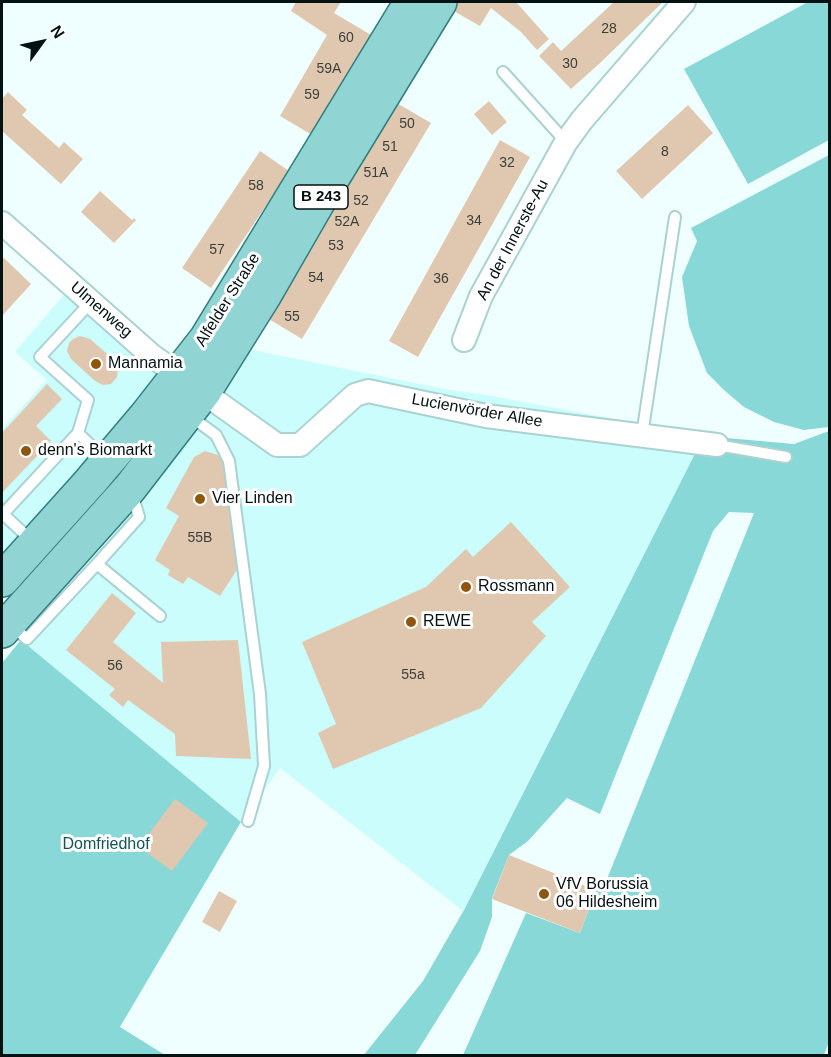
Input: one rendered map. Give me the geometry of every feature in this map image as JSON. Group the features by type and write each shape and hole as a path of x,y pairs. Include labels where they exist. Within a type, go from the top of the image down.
{"main road":[{"name":"Alfelder Straße","path":"7,600 35,544 108,461 190,394 206,339 411,2"},
{"name":"Alfelder Straße","path":"7,600 130,488 190,394 264,296 321,197 440,2"}],"street":[{"name":"An der Innerste-Au","path":"464,340 481,297 566,142 582,120 684,2"},
{"name":"Ulmenweg","path":"3,229 92,301 152,355 190,394"},
{"name":"Lucienvörder Allee","path":"190,394 277,445 300,444 355,395 368,391 486,416 717,445"}],"lane":[{"path":"503,72 566,142"},
{"path":"642,435 675,217"},
{"path":"35,544 3,514 78,434 87,400 40,357 92,301"},
{"path":"190,394 229,460 260,694 264,766 248,821"},
{"path":"78,434 108,461"},
{"name":"Lucienvörder Allee","path":"717,445 786,457"},
{"path":"7,600 27,639 139,517 130,488"},
{"path":"97,564 160,616"}],"shaded area":[{"path":"68,290 189,401 228,345 444,389 704,436 463,911 280,768 241,822 21,640 38,621 2,590 2,429 47,380 15,352"}],"green space":[{"path":"808,2 829,2 829,140 748,184 684,69"},
{"path":"829,155 829,427 804,430 774,422 744,407 707,373 689,326 682,277 697,241 691,228"},
{"path":"829,431 830,1039 824,1055 463,1055 526,913 580,933 596,890 605,884 754,513 729,512 713,531 600,814 567,798 528,841 509,855 492,898 492,917 480,951 415,1055 363,1056 423,981 464,910 704,436 794,444"},
{"name":"Domfriedhof","path":"21,640 241,822 120,1027 165,1055 2,1056 2,663"}],"building":[{"path":"296,2 341,2 334,13 371,35 312,135 280,116 327,35 291,11"},
{"path":"455,2 516,2 549,39 537,50 521,32 491,8 480,26 450,9"},
{"path":"614,2 663,2 571,89 539,56 553,42 561,51"},
{"path":"8,92 27,110 22,115 59,148 64,142 83,159 61,184 2,131 2,99"},
{"path":"489,101 507,122 492,135 474,114"},
{"path":"395,102 431,123 302,339 267,318"},
{"path":"688,105 713,133 642,199 616,171"},
{"path":"500,140 530,157 418,357 389,341"},
{"path":"260,151 289,171 211,288 182,268"},
{"path":"100,191 132,220 134,218 136,220 114,243 81,212"},
{"path":"4,258 31,284 2,316 2,261"},
{"name":"Mannamia","path":"80,336 90,339 113,359 118,369 117,377 111,384 103,385 95,381 71,359 67,351 69,343"},
{"path":"47,384 62,399 36,426 51,441 2,493 2,433"},
{"path":"205,451 218,455 225,467 238,568 220,596 188,577 183,584 168,575 170,570 155,560 179,516 166,508 194,457"},
{"path":"511,522 570,587 532,622 546,636 481,708 333,769 318,733 336,724 302,642 426,587 466,549 473,557"},
{"path":"112,593 136,613 113,642 163,683 161,642 238,640 251,759 176,756 175,734 128,700 123,707 109,695 115,689 66,650"},
{"path":"175,799 208,823 172,871 139,847"},
{"name":"VfV Borussia 06 Hildesheim","path":"509,855 596,890 580,933 492,899"},
{"path":"219,891 237,901 220,932 202,922"}],"place":[{"name":"Mannamia","path":"96,364"},
{"name":"denn's Biomarkt","path":"26,451"},
{"name":"Vier Linden","path":"200,499"},
{"name":"Rossmann","path":"466,587"},
{"name":"REWE","path":"411,622"},
{"name":"VfV Borussia 06 Hildesheim","path":"544,894"}]}
